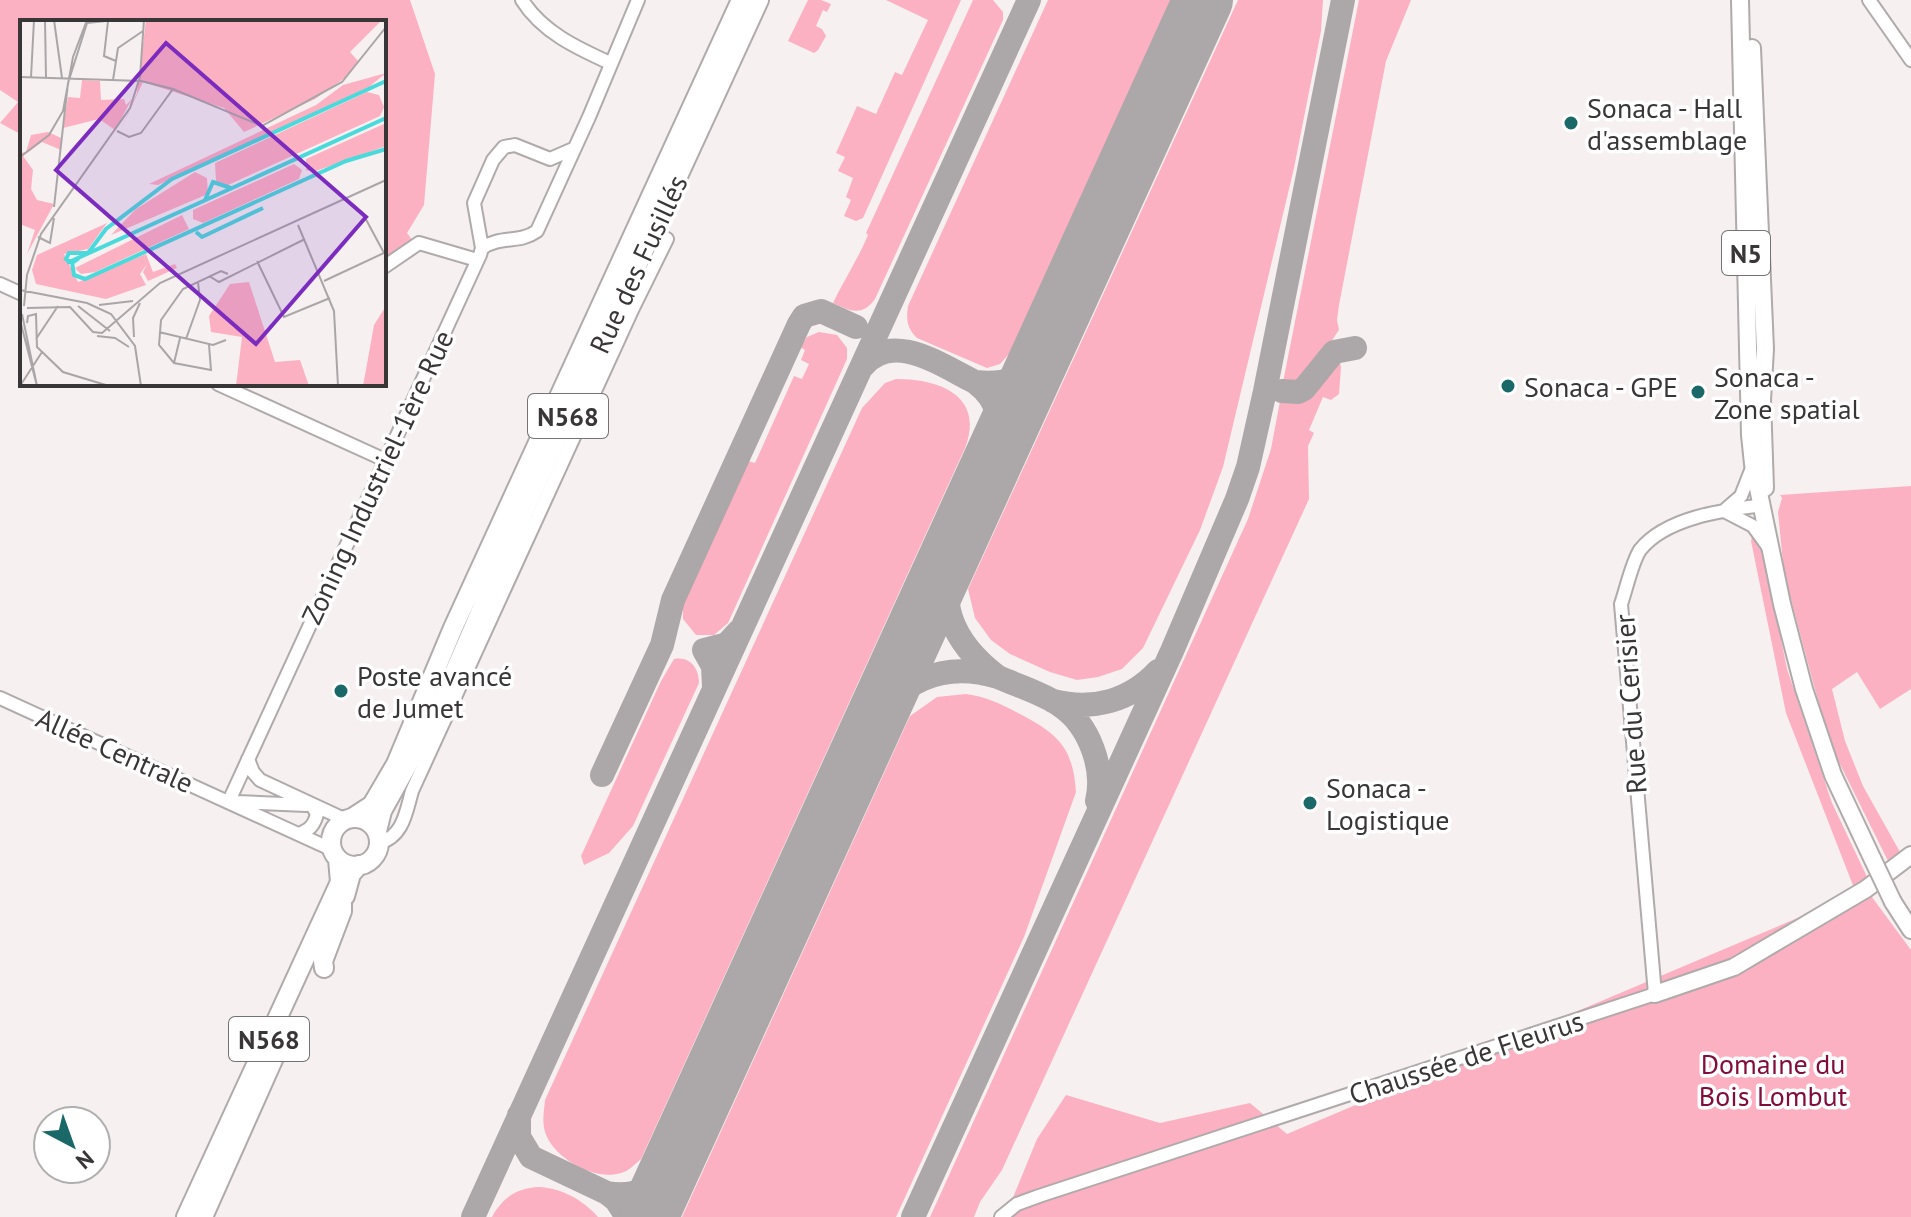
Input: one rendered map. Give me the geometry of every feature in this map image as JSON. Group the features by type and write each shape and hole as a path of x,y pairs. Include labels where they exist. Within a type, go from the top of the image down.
{"highway":[{"name":"Rue des Fusillés","path":"349,819 372,805 412,731 453,628 741,0"},
{"name":"Rue des Fusillés","path":"378,837 382,811 438,710 523,513 660,235 759,0"},
{"path":"349,819 364,820 378,837"},
{"name":"N568","path":"186,1217 340,882 332,836 340,824 349,819"},
{"name":"N568","path":"203,1217 342,904 351,874 373,857 378,837"},
{"path":"335,854 344,863 359,865"},
{"path":"324,968 323,961 342,904"}],"main road":[{"name":"N5","path":"1740,0 1753,464 1782,604 1804,689 1833,775 1893,902 1911,930"},
{"name":"N5","path":"1751,0 1765,349 1762,400 1766,479 1763,505"},
{"name":"Chaussée de Fleurus","path":"1655,994 1734,967 1866,889 1911,855"}],"street":[{"path":"522,0 549,30 569,44 610,63"},
{"path":"386,266 419,243 479,254 500,240 526,239 537,231 638,0"},
{"path":"1869,0 1911,60"},
{"path":"479,254 474,203 493,160 504,147 515,145 550,159 573,149"},
{"name":"Zoning Industriel-1ère Rue","path":"229,801 479,254"},
{"path":"0,284 20,293"},
{"path":"222,386 385,460"},
{"path":"1753,464 1749,482 1741,496 1724,510 1753,526 1772,551"},
{"name":"Rue du Cerisier","path":"1655,994 1621,604 1639,551 1668,528 1724,510 1763,505"},
{"name":"Allée Centrale","path":"0,698 229,801 335,854"},
{"path":"248,759 260,780 349,819"},
{"path":"229,801 312,805"},
{"path":"299,834 314,823 317,814 312,805"},
{"name":"Chaussée de Fleurus","path":"1001,1217 1017,1204 1039,1196 1655,994"}],"green space":[{"path":"0,0 410,0 435,74 424,205 407,233 413,241 386,265 386,20 20,20 20,134 0,123 18,102 0,90"},
{"path":"808,0 831,4 827,12 823,10 816,26 826,36 814,53 788,41"},
{"path":"886,0 961,0 863,218 856,221 844,216 851,200 846,197 853,178 838,171 845,157 836,153 857,106 876,114 895,72 902,75 928,20"},
{"path":"973,0 993,0 1003,12 1003,20 875,299 870,305 856,311 839,306 833,303 864,244 866,233"},
{"path":"1048,0 1171,0 1009,354 1000,364 987,368 917,338 908,324 908,306"},
{"path":"1238,0 1323,0 1321,31 1294,168 1223,467 1200,530 1143,648 1122,669 1077,680 1010,654 991,640 975,618 968,589"},
{"path":"1359,0 1411,0 1386,61 1339,305 1339,330 1309,372 1293,382 1283,382"},
{"path":"819,332 837,335 847,348 847,359 728,623 714,635 696,635 683,619 683,604 748,461 755,463 794,376 802,379 809,364 801,360 805,350 800,347 807,337"},
{"path":"1334,363 1340,363 1341,367 1339,394 1331,400 1323,397 1309,430 1314,433 1308,446 1309,499 1002,1170 980,1202 974,1217 930,1217 1248,519 1271,449 1280,401 1306,395"},
{"path":"896,379 928,382 954,394 964,403 970,430 965,448 641,1159 629,1169 611,1175 578,1167 568,1161 547,1137 543,1123 545,1100 862,408 885,383"},
{"path":"1911,486 1911,689 1880,709 1857,672 1832,689 1845,741 1863,786 1900,852 1888,861 1833,750 1784,573 1778,512 1780,495"},
{"path":"1753,533 1760,536 1787,669 1832,803 1868,879 1854,888 1786,713 1751,541"},
{"path":"674,659 689,661 697,672 699,683 633,826 609,853 584,865 581,856"},
{"path":"966,694 1006,707 1054,736 1067,753 1076,792 1024,937 896,1217 682,1217 910,716 937,697"},
{"name":"Domaine du Bois Lombut","path":"1866,889 1911,950 1911,1217 1005,1217 1037,1139 1066,1095 1160,1123 1250,1103 1287,1134"},
{"path":"539,1187 572,1196 598,1217 492,1217 511,1195"}],"taxiway":[{"path":"473,1217 1029,0"},
{"path":"913,1217 1172,651 1237,499 1248,467 1265,391 1343,0"},
{"path":"602,775 662,645 673,600 799,324 804,316 821,311 856,327"},
{"path":"1282,391 1298,392 1304,389 1334,352 1355,348"},
{"path":"862,367 874,356 888,351 902,351 933,360 975,382"},
{"path":"995,457 999,435 998,415 990,398 975,382 997,383 1014,378 1029,368 1043,352"},
{"path":"870,732 894,700 923,679 958,671 998,677 968,649 951,618 947,583 956,544"},
{"path":"714,687 713,666 704,650 727,644 739,631"},
{"path":"1053,701 1082,705 1110,701 1135,690 1158,671"},
{"path":"998,677 1054,701 1080,724 1097,761 1097,801"},
{"path":"519,1115 519,1137 531,1157 607,1193"},
{"path":"627,1217 616,1200 607,1193 628,1194 644,1189 673,1164"}],"runway":[{"path":"648,1217 1203,0"}],"place":[{"name":"Sonaca - Hall d'assemblage","path":"1571,123"},
{"name":"Sonaca - GPE","path":"1508,386"},
{"name":"Sonaca - Zone spatial","path":"1698,392"},
{"name":"Poste avancé de Jumet","path":"341,691"},
{"name":"Sonaca - Logistique","path":"1310,803"}]}
